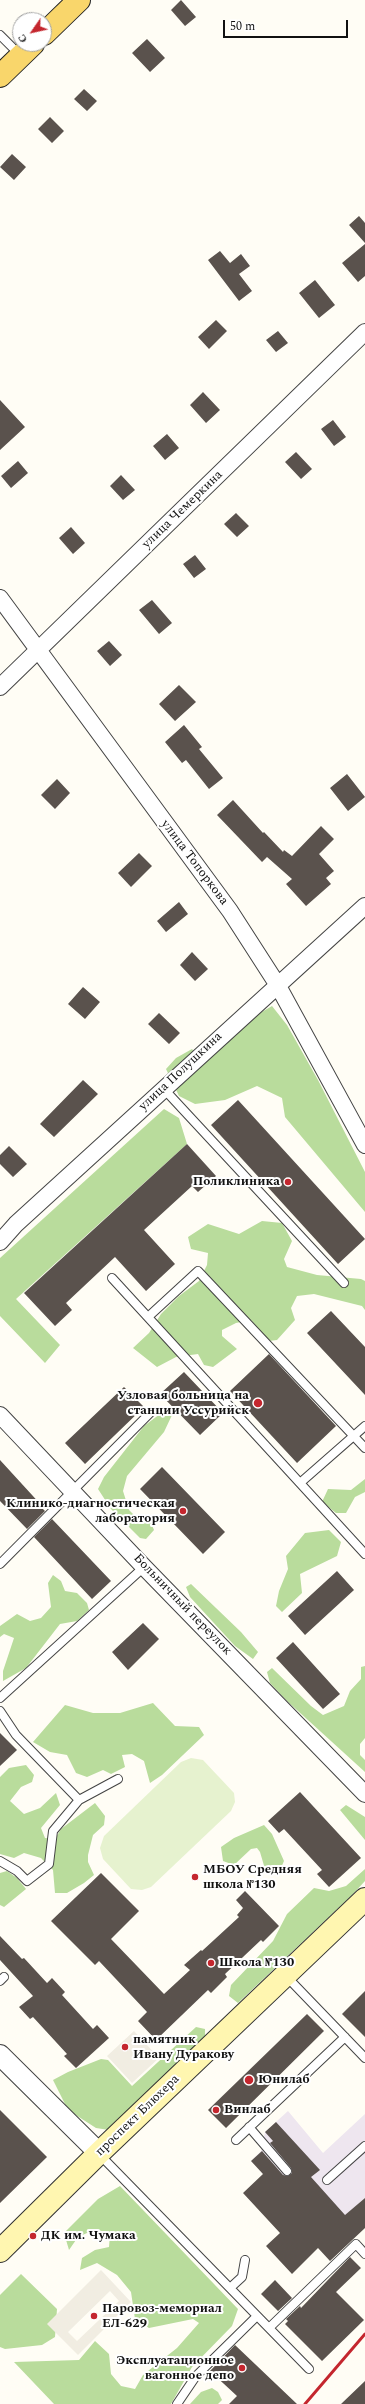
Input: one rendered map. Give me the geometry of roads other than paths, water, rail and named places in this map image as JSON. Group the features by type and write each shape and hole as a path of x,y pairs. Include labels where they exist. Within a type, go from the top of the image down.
{"main road":[{"path":"52,26 79,0"},
{"path":"0,76 25,52"},
{"name":"проспект Блюхера","path":"0,2251 99,2153 365,1899"}],"street":[{"name":"улица Чемеркина","path":"0,687 365,332"},
{"name":"улица Топоркова","path":"0,598 37,651 230,911 277,984 365,1145"},
{"name":"улица Полушкина","path":"0,1242 16,1224 163,1088 365,906"},
{"name":"Больничный переулок","path":"0,1415 144,1567 365,1794"},
{"path":"0,2055 99,2153"}],"lane":[{"path":"0,35 12,42"},
{"path":"163,1088 344,1283"},
{"path":"148,1317 198,1270 365,1448"},
{"path":"112,1278 365,1554"},
{"path":"0,1564 150,1413"},
{"path":"300,1483 365,1426"},
{"path":"0,1698 144,1567"},
{"path":"0,1712 16,1735 79,1800"},
{"path":"0,1861 17,1871 27,1881 50,1864 53,1831 79,1800 118,1779"},
{"path":"286,1975 365,2058"},
{"path":"236,2140 345,2037"},
{"path":"249,2127 287,2171"},
{"path":"327,2180 365,2146"},
{"path":"99,2153 309,2369"},
{"path":"268,2328 356,2244 365,2254"},
{"path":"230,2288 242,2277 245,2260"},
{"path":"177,2404 196,2376 257,2316"}],"railway":[{"path":"305,2404 365,2334"}],"place":[{"name":"Поликлиника","path":"288,1182"},
{"name":"Узловая больница на станции Уссурийск","path":"258,1403"},
{"name":"Клинико-диагностическая лаборатория","path":"183,1511"},
{"name":"МБОУ Средняя школа №130","path":"195,1877"},
{"name":"Школа №130","path":"211,1963"},
{"name":"памятник Ивану Дуракову","path":"125,2047"},
{"name":"Юнилаб","path":"249,2080"},
{"name":"Винлаб","path":"216,2110"},
{"name":"ДК им. Чумака","path":"33,2236"},
{"name":"Паровоз-мемориал ЕЛ-629","path":"94,2316"},
{"name":"Эксплуатационное вагонное депо","path":"242,2368"}]}
